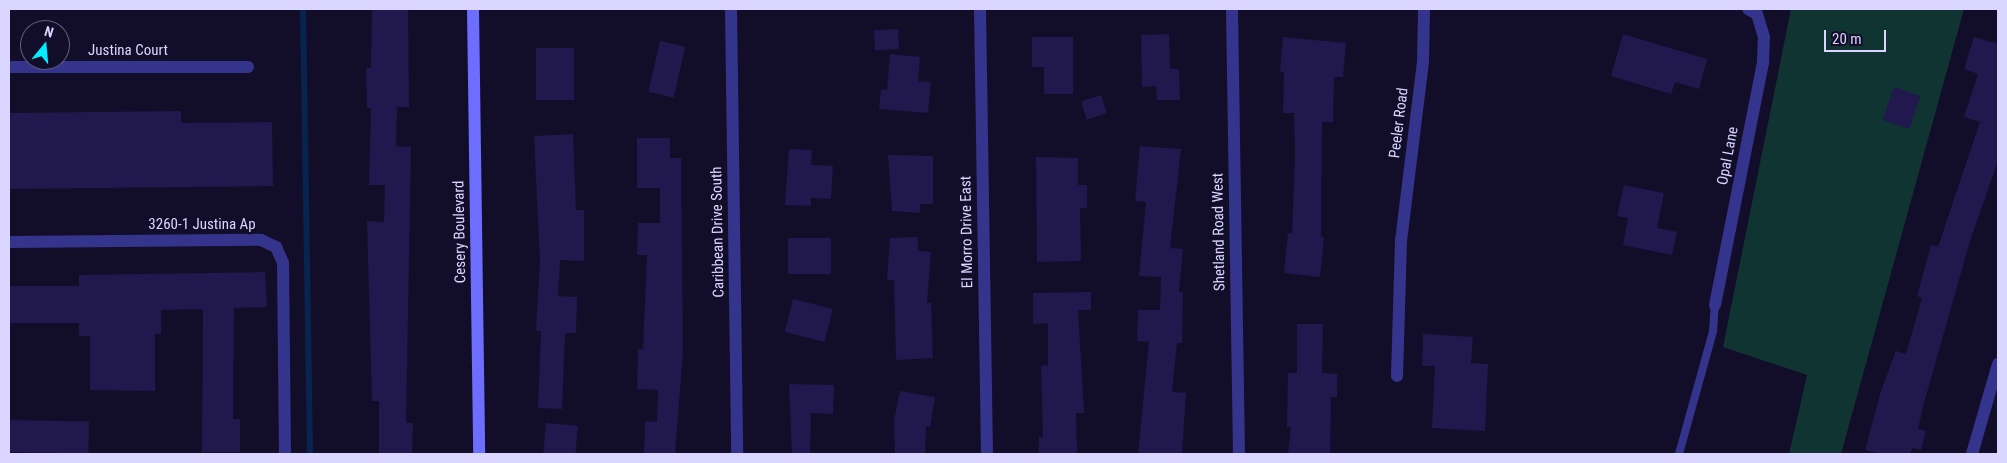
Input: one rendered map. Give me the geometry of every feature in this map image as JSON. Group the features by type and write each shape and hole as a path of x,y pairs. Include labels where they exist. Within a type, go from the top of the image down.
{"main road":[{"name":"Cesery Boulevard","path":"473,9 479,454"}],"street":[{"name":"Caribbean Drive South","path":"731,9 737,454"},
{"name":"El Morro Drive East","path":"980,9 987,454"},
{"name":"Shetland Road West","path":"1232,9 1239,454"},
{"name":"Peeler Road","path":"1397,376 1401,241 1423,62 1424,9"},
{"name":"Opal Lane","path":"1715,305 1762,62 1764,37 1753,12"},
{"name":"Justina Court","path":"9,67 248,67"},
{"name":"3260-1 Justina Ap","path":"9,242 261,240 276,247 283,263 285,454"},
{"path":"1972,454 1998,364"}],"lane":[{"path":"1679,454 1713,331 1715,305"}],"green space":[{"path":"1791,9 1964,9 1841,454 1789,454 1807,375 1723,347"}],"building":[{"path":"372,9 408,9 409,107 397,107 396,146 411,147 406,423 413,423 412,454 379,454 379,401 372,401 367,221 384,222 385,185 369,185 371,108 367,108 366,68 371,68"},
{"path":"898,29 899,49 875,50 874,30"},
{"path":"1169,34 1170,69 1179,69 1180,100 1157,100 1156,86 1142,87 1141,35"},
{"path":"1623,34 1707,59 1699,89 1675,82 1671,94 1611,76"},
{"path":"1032,37 1073,37 1073,94 1044,94 1044,67 1032,67"},
{"path":"1283,37 1346,43 1343,77 1334,77 1333,122 1322,122 1321,237 1324,237 1320,277 1284,273 1288,233 1292,234 1295,156 1294,113 1283,113 1284,72 1280,72"},
{"path":"1974,37 1998,44 1998,161 1970,241 1924,403 1918,429 1926,431 1921,450 1912,448 1910,454 1880,454 1865,450 1881,391 1896,351 1906,354 1922,298 1917,296 1931,245 1938,247 1980,122 1964,117 1978,74 1964,69"},
{"path":"660,41 685,47 674,98 648,92"},
{"path":"536,48 574,48 574,100 536,100"},
{"path":"890,54 920,57 918,81 931,82 928,113 879,109 881,89 887,90"},
{"path":"1894,87 1920,96 1909,129 1883,120"},
{"path":"1101,95 1107,113 1087,120 1081,101"},
{"path":"181,111 181,123 272,122 273,186 9,189 9,113"},
{"path":"573,134 576,210 584,210 584,261 560,260 558,296 577,297 576,333 565,333 562,409 538,408 541,331 536,331 540,260 534,136"},
{"path":"637,138 670,138 670,158 681,158 683,351 675,454 644,454 645,421 657,422 658,390 637,389 638,349 643,349 647,255 637,255 638,223 660,223 660,188 637,188"},
{"path":"1140,146 1181,149 1170,248 1183,249 1179,292 1183,292 1182,343 1177,343 1172,392 1186,393 1182,454 1138,454 1149,342 1137,341 1138,310 1160,310 1161,277 1139,276 1146,202 1135,201"},
{"path":"789,149 812,150 811,165 833,166 831,199 811,198 811,206 785,205"},
{"path":"888,155 933,156 933,204 920,204 920,213 892,211"},
{"path":"1036,157 1078,158 1078,185 1087,185 1087,208 1080,208 1081,261 1037,262"},
{"path":"1624,185 1664,193 1657,228 1677,232 1672,255 1623,245 1628,218 1617,216"},
{"path":"918,237 918,251 931,252 927,303 931,303 933,358 896,360 894,280 887,280 890,238"},
{"path":"788,238 831,238 831,274 788,274"},
{"path":"265,272 267,307 234,308 233,419 240,419 240,452 202,452 203,309 161,310 161,334 155,334 155,391 90,390 90,336 79,336 79,323 9,323 9,286 79,286 79,275"},
{"path":"1091,292 1091,310 1078,310 1084,413 1076,413 1077,454 1039,454 1039,437 1043,437 1041,366 1048,365 1048,323 1033,324 1033,293"},
{"path":"793,299 833,309 825,342 785,332"},
{"path":"1297,324 1323,324 1322,373 1337,374 1337,397 1331,397 1330,454 1288,454 1291,427 1287,427 1288,373 1297,373"},
{"path":"1423,334 1473,337 1471,363 1488,364 1485,431 1432,428 1435,366 1422,366"},
{"path":"789,384 834,385 833,414 811,413 810,454 792,454"},
{"path":"900,391 935,397 930,427 926,426 925,454 895,454 894,420"},
{"path":"9,420 89,421 88,453 9,452"},
{"path":"546,423 578,426 575,454 543,454"}],"waterway":[{"path":"303,9 310,454"}]}
